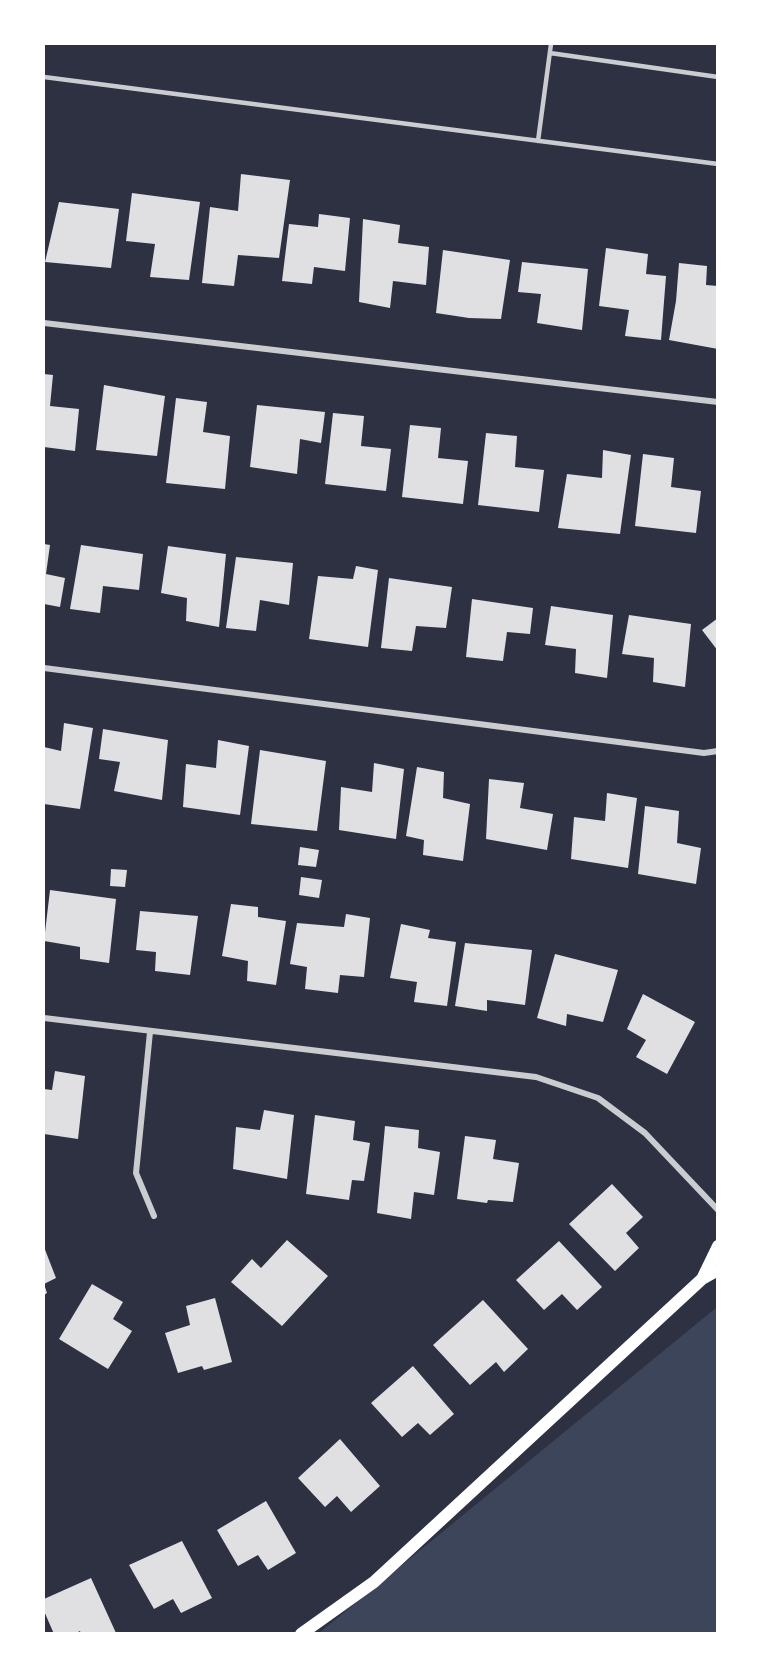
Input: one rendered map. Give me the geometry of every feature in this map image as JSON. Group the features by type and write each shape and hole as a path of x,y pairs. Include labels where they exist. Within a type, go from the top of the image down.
{"main road":[{"path":"702,1279 717,1246"},
{"path":"301,1634 374,1582 702,1279 717,1270"}],"street":[{"path":"44,323 717,402"},
{"path":"44,668 704,753 717,751"},
{"path":"44,1018 536,1077 598,1098 645,1133 717,1210"},
{"path":"150,1032 136,1173 154,1216"}],"lane":[{"path":"538,141 551,44"},
{"path":"549,53 717,77"},
{"path":"44,77 717,164"}],"shaded area":[{"path":"717,1307 717,1633 319,1633"}],"building":[{"path":"241,174 290,180 279,258 238,255 234,286 202,283 210,207 238,211"},
{"path":"132,193 200,202 189,280 150,277 155,244 126,241"},
{"path":"59,202 119,209 111,268 45,262"},
{"path":"319,214 350,218 345,271 314,267 312,284 282,281 289,224 318,227"},
{"path":"363,219 400,225 398,243 429,247 426,285 393,281 390,308 359,302"},
{"path":"606,248 648,254 646,274 666,276 661,340 625,336 629,310 599,306"},
{"path":"443,250 510,260 501,319 469,318 436,313"},
{"path":"522,262 588,269 582,330 537,323 541,294 518,292"},
{"path":"679,263 707,266 706,285 718,286 718,349 669,340 676,301"},
{"path":"44,374 53,375 50,406 79,409 75,451 44,447"},
{"path":"104,385 165,396 157,456 96,450"},
{"path":"176,398 207,402 203,432 230,436 225,489 166,483"},
{"path":"257,405 325,412 321,443 300,439 297,474 250,467"},
{"path":"333,413 364,416 361,446 391,449 386,491 325,484"},
{"path":"410,425 441,428 438,458 468,461 463,504 402,497"},
{"path":"486,433 517,436 515,467 544,470 539,512 478,505"},
{"path":"603,450 631,455 620,534 558,528 567,474 602,478"},
{"path":"643,454 674,458 671,487 701,491 696,533 635,526"},
{"path":"44,544 50,545 46,574 65,578 60,607 44,604"},
{"path":"81,545 143,554 139,590 103,586 100,613 70,609"},
{"path":"168,546 226,554 219,627 186,621 187,598 161,593"},
{"path":"236,557 293,563 289,605 260,600 256,631 226,628"},
{"path":"356,566 378,570 368,647 309,639 318,576 353,579"},
{"path":"389,578 452,587 446,628 416,626 412,651 381,648"},
{"path":"472,599 533,608 530,634 507,632 503,661 466,657"},
{"path":"551,606 613,615 607,678 575,673 576,649 545,645"},
{"path":"629,615 691,624 685,687 653,682 654,658 622,654"},
{"path":"718,618 718,651 702,630"},
{"path":"64,723 93,728 80,809 44,804 44,747 61,751"},
{"path":"103,729 168,740 162,800 114,791 120,762 99,759"},
{"path":"218,740 249,746 240,815 183,807 186,764 216,768"},
{"path":"260,750 326,761 317,831 251,824"},
{"path":"374,763 404,769 396,839 339,830 341,787 372,792"},
{"path":"417,767 444,772 443,798 470,804 463,861 423,855 424,840 406,836"},
{"path":"489,779 524,783 520,808 553,814 547,850 486,839"},
{"path":"607,793 637,798 628,868 571,859 574,817 605,821"},
{"path":"645,806 679,811 677,843 701,848 696,884 638,874"},
{"path":"300,847 319,850 316,867 298,865"},
{"path":"111,869 127,870 125,887 110,886"},
{"path":"301,877 322,880 319,898 299,895"},
{"path":"50,890 116,899 109,963 80,959 80,947 44,941"},
{"path":"231,904 258,907 258,917 286,921 276,985 247,981 248,961 222,956"},
{"path":"140,911 198,916 190,975 155,971 156,952 136,950"},
{"path":"346,914 370,918 364,977 340,975 338,993 305,989 307,967 290,964 297,923 344,927"},
{"path":"401,924 430,930 428,938 456,942 447,1006 414,1002 417,982 390,978"},
{"path":"465,943 532,950 525,1005 487,1000 487,1011 455,1006"},
{"path":"555,954 618,970 603,1022 567,1014 566,1026 537,1018"},
{"path":"643,994 695,1022 667,1074 636,1057 646,1040 627,1029"},
{"path":"55,1071 85,1076 78,1139 44,1134 44,1089 52,1090"},
{"path":"264,1110 294,1115 287,1179 233,1169 236,1127 260,1130"},
{"path":"315,1115 355,1121 353,1140 370,1143 364,1181 352,1180 349,1200 306,1194"},
{"path":"385,1126 419,1130 418,1148 440,1152 434,1195 414,1192 411,1219 377,1213"},
{"path":"465,1136 496,1140 493,1159 519,1163 513,1202 488,1200 487,1203 457,1199"},
{"path":"612,1184 643,1217 626,1233 639,1248 615,1271 569,1224"},
{"path":"287,1240 328,1276 282,1326 231,1282 252,1259 261,1268"},
{"path":"559,1241 602,1287 577,1310 562,1294 544,1310 516,1280"},
{"path":"44,1247 56,1278 44,1284"},
{"path":"92,1284 123,1302 113,1319 132,1331 108,1369 59,1339"},
{"path":"215,1298 232,1362 204,1370 202,1366 178,1373 165,1333 190,1325 186,1306"},
{"path":"483,1300 528,1349 504,1372 496,1362 470,1385 433,1345"},
{"path":"413,1366 454,1414 430,1435 418,1423 402,1437 371,1403"},
{"path":"340,1439 380,1486 351,1512 337,1496 325,1507 298,1478"},
{"path":"266,1501 296,1553 268,1570 258,1555 238,1566 217,1530"},
{"path":"182,1541 212,1598 181,1613 173,1599 154,1609 129,1565"},
{"path":"91,1578 116,1633 81,1634 80,1631 74,1634 54,1634 44,1611 44,1599"}]}
